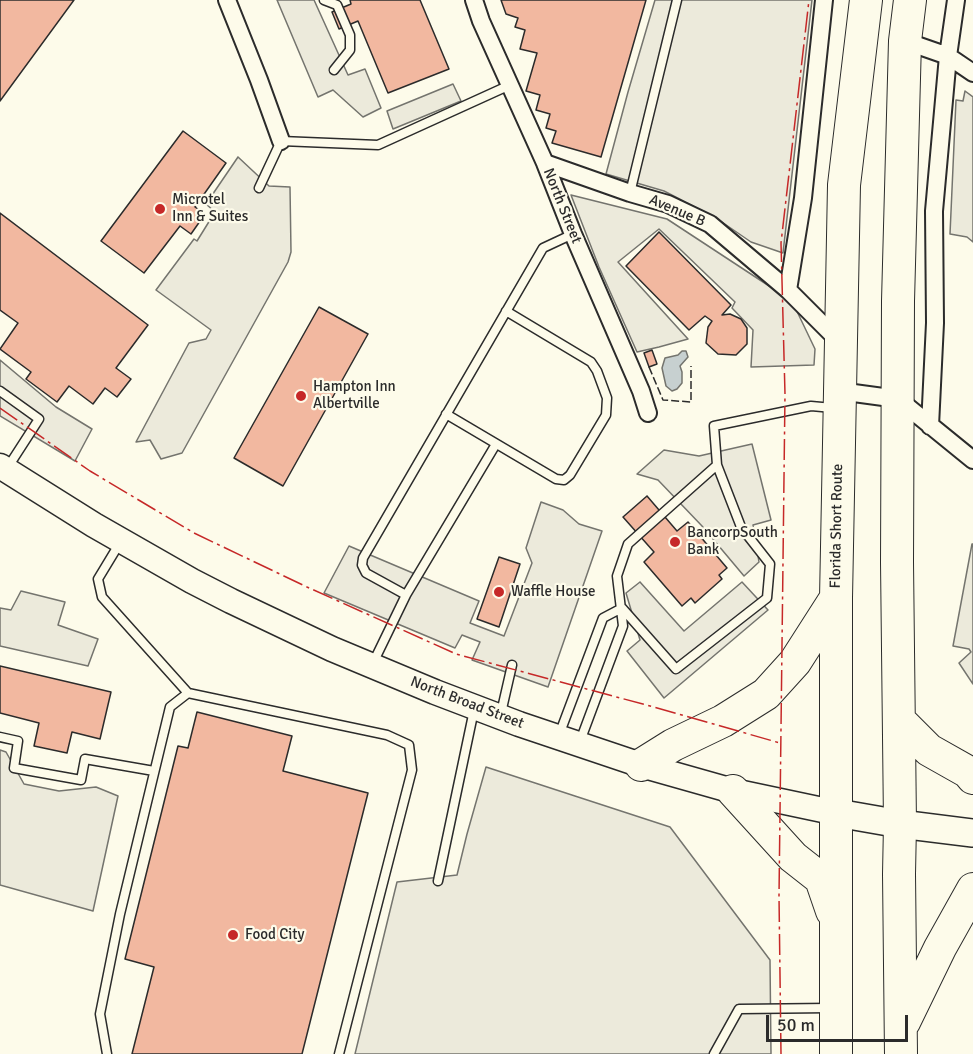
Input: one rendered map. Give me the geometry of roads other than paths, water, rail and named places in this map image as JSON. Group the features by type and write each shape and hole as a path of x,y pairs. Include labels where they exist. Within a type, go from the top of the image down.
{"highway":[{"name":"Florida Short Route","path":"836,1054 836,598 844,185 866,0"},
{"path":"901,1041 898,301 905,41 910,0"},
{"path":"641,765 673,745 723,721 766,694 795,662 836,598"},
{"path":"898,720 928,750 968,772 973,778"},
{"path":"733,791 793,856 821,879 836,921"},
{"path":"901,1041 940,948 973,889"}],"main road":[{"name":"North Broad Street","path":"3,468 122,541 231,601 332,649 435,693 641,765 733,791 837,813 973,834"}],"street":[{"path":"227,0 281,141"},
{"name":"North Street","path":"474,0 545,163 641,391 648,413"},
{"path":"788,290 803,198 824,0"},
{"path":"930,426 935,323 934,211 948,56 956,0"},
{"path":"905,41 948,56 973,73"},
{"name":"Avenue B","path":"545,163 668,204 710,224 788,290 841,342"},
{"path":"839,399 898,399 973,460"}],"lane":[{"path":"324,0 337,5 350,35 350,50 334,70"},
{"path":"630,193 677,0"},
{"path":"259,188 281,141 378,145 510,85"},
{"path":"406,595 366,573 362,565 363,558 543,248 573,234"},
{"path":"446,414 556,478 564,480 570,475 606,415 607,398 597,371 591,362 506,311"},
{"path":"0,392 39,418 3,468"},
{"path":"622,608 676,669 767,598 770,564 741,527 717,465 714,426 839,399"},
{"path":"371,666 406,595 496,444"},
{"path":"569,741 623,626 617,576 628,544 717,465"},
{"path":"122,541 98,579 102,597 188,693 387,735 409,745 412,770 339,1054"},
{"path":"569,741 603,618 622,608"},
{"path":"500,717 512,665"},
{"path":"107,1054 99,1014 120,914 170,706 188,693"},
{"path":"438,881 474,707"},
{"path":"0,737 18,741 14,768 81,780 85,759 154,771"},
{"path":"714,1054 739,1009 836,1008"}],"place":[{"name":"Microtel Inn & Suites","path":"160,209"},
{"name":"Hampton Inn Albertville","path":"301,396"},
{"name":"BancorpSouth Bank","path":"675,542"},
{"name":"Waffle House","path":"499,592"},
{"name":"Food City","path":"233,935"}]}
